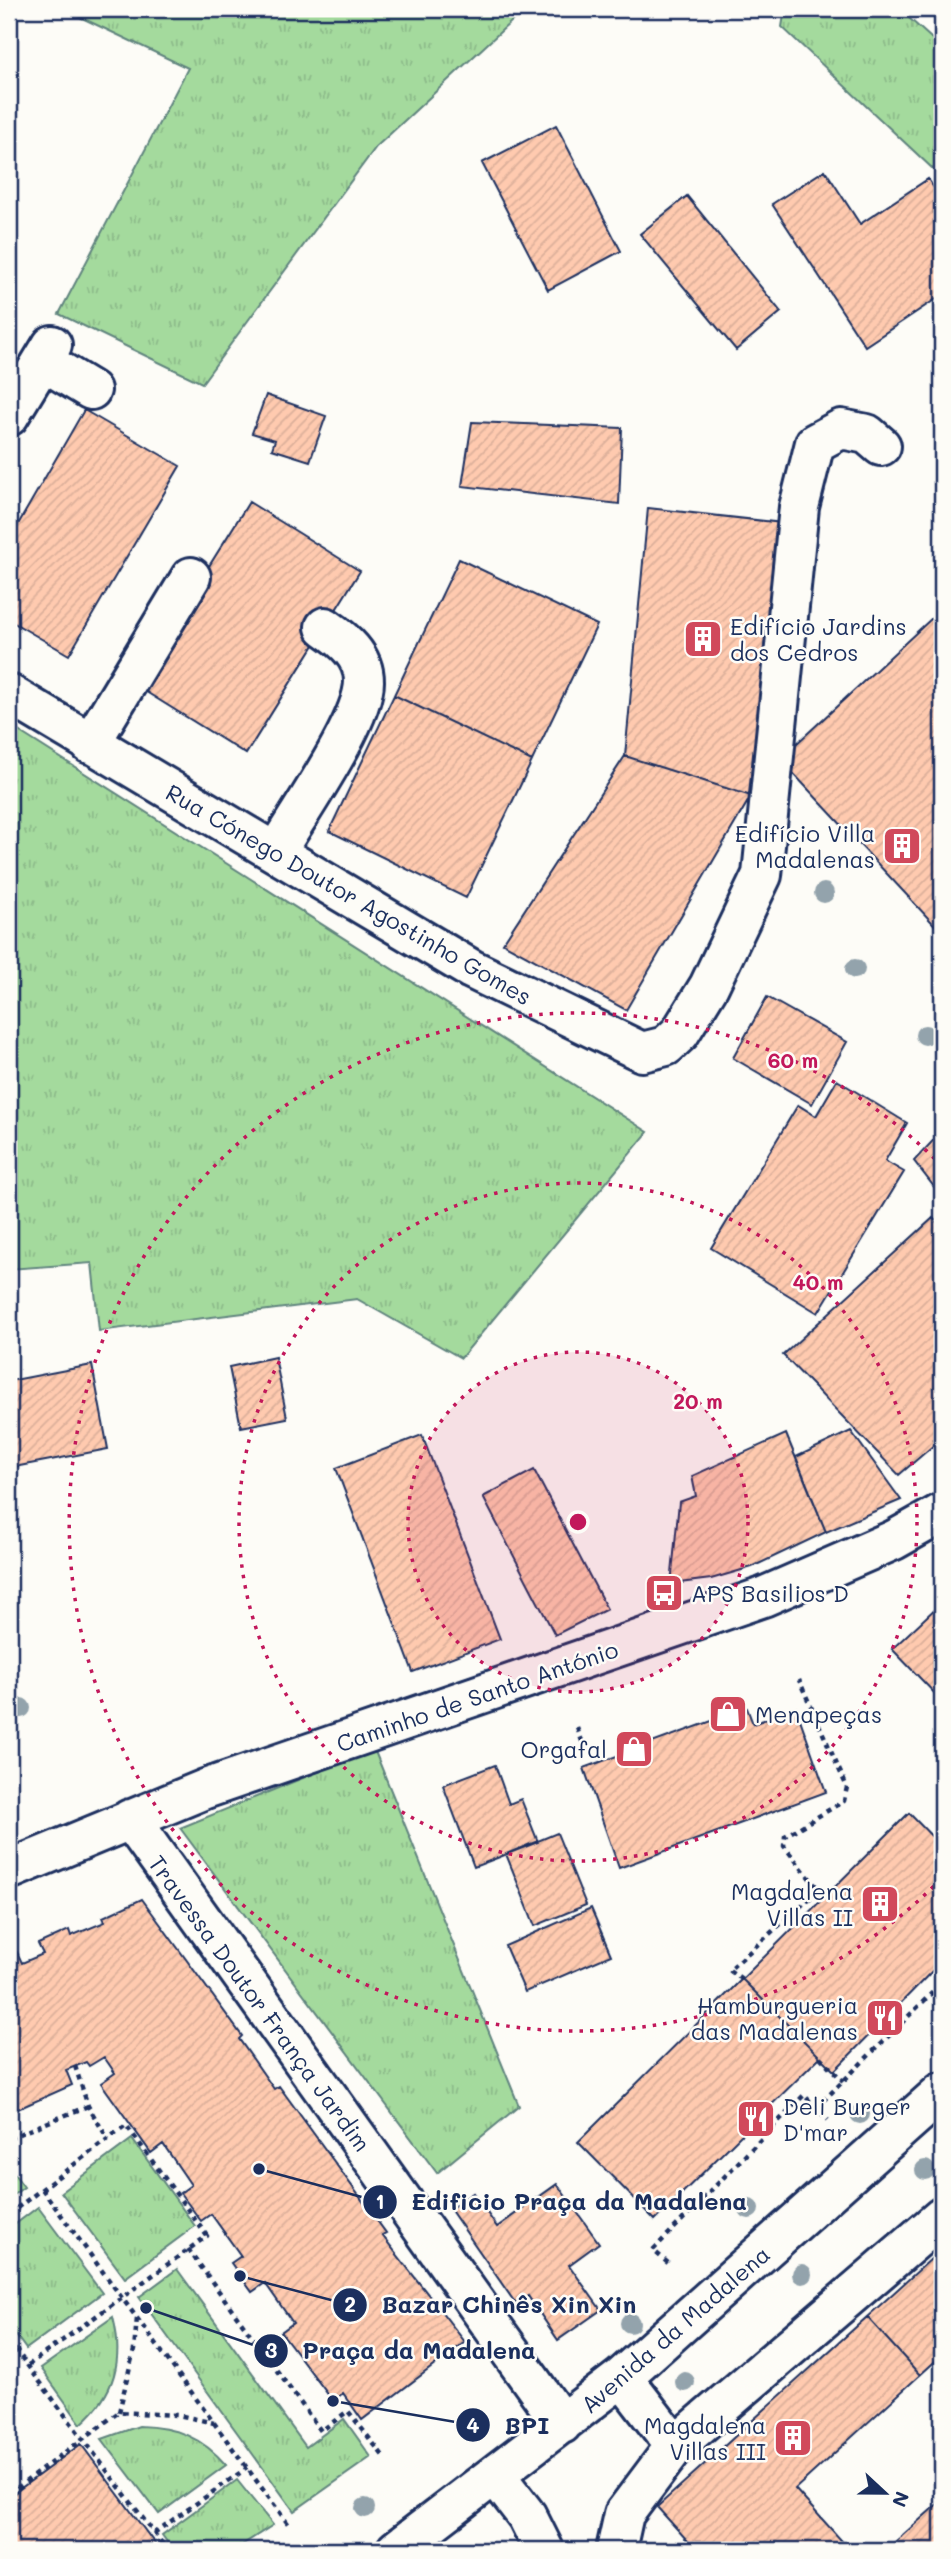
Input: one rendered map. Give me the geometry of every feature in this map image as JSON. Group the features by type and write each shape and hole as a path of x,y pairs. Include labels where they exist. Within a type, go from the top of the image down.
{"street":[{"path":"9,416 48,353 91,390"},
{"name":"Rua Cónego Doutor Agostinho Gomes","path":"9,694 471,969 576,1023 642,1052 666,1046 680,1033 709,986 762,875 799,507 815,443 841,429 867,434 881,446"},
{"path":"90,744 191,577"},
{"path":"276,852 358,741 357,714 364,681 358,658 344,640 325,627"},
{"name":"Caminho de Santo António","path":"9,1870 205,1789 763,1597 894,1540 942,1513"},
{"name":"Travessa Doutor França Jardim","path":"130,1819 562,2424"},
{"name":"Avenida da Madalena","path":"396,2550 622,2377 942,2092"},
{"path":"616,2550 624,2514 675,2446 942,2217"},
{"path":"622,2377 675,2446"},
{"path":"496,2476 527,2516 544,2550"}],"path":[{"path":"742,1979 729,1970 818,1890 784,1846 785,1836 844,1801 847,1787 799,1680"},
{"path":"578,1728 587,1754"},
{"path":"816,2108 942,1983"},
{"path":"820,2057 843,2081"},
{"path":"75,2066 88,2106 108,2139"},
{"path":"668,2263 653,2250 804,2095 828,2120"},
{"path":"9,2138 88,2106"},
{"path":"9,2214 126,2125 207,2236 27,2366"},
{"path":"42,2189 289,2525"},
{"path":"188,2249 321,2431 348,2411 384,2457"},
{"path":"119,2412 134,2350 137,2318"},
{"path":"9,2341 167,2550"},
{"path":"9,2494 119,2412 178,2415 215,2423"},
{"path":"154,2533 247,2468"}],"green space":[{"path":"63,9 525,9 376,147 202,383 59,314 188,68"},
{"path":"785,9 899,9 942,48 942,184 934,170 782,27"},
{"path":"9,725 648,1132 461,1358 357,1299 99,1331 92,1263 9,1269"},
{"path":"374,1749 519,2106 437,2173 180,1828"},
{"path":"132,2139 195,2226 125,2278 61,2192"},
{"path":"9,2167 24,2187 9,2198"},
{"path":"38,2207 102,2293 26,2349 9,2326 9,2229"},
{"path":"177,2269 306,2447 344,2419 371,2457 294,2511 139,2297"},
{"path":"113,2317 117,2348 114,2375 102,2401 81,2424 41,2368"},
{"path":"139,2426 187,2435 207,2447 226,2465 159,2514 102,2439"},
{"path":"237,2480 273,2525 234,2550 173,2550 162,2535"}],"building":[{"path":"556,125 621,251 548,290 482,163"},
{"path":"825,170 860,224 928,179 942,200 942,295 865,346 772,204"},
{"path":"687,196 781,312 736,350 640,234"},
{"path":"266,395 326,416 310,461 272,449 275,440 252,433"},
{"path":"84,410 180,466 69,655 9,620 9,540"},
{"path":"472,422 622,428 619,504 462,486"},
{"path":"249,502 360,571 246,754 135,685"},
{"name":"Edifício Jardins dos Cedros","path":"648,508 782,523 751,796 625,756"},
{"path":"459,559 597,625 532,761 394,695"},
{"name":"Edifício Villa Madalenas","path":"932,618 942,630 942,933 780,759"},
{"path":"394,695 532,761 466,898 329,831"},
{"path":"625,756 751,796 626,1010 503,943"},
{"path":"767,997 847,1042 812,1104 733,1058"},
{"path":"837,1080 907,1123 885,1161 904,1172 818,1313 711,1248 798,1105 816,1116"},
{"path":"942,1131 942,1197 914,1161"},
{"path":"933,1218 942,1228 942,1438 899,1475 783,1355"},
{"path":"275,1357 287,1418 241,1427 229,1367"},
{"path":"92,1365 108,1449 9,1468 9,1381"},
{"path":"851,1431 901,1500 826,1532 796,1457"},
{"path":"786,1434 826,1532 752,1567 711,1579 671,1584 679,1502 696,1496 692,1476"},
{"path":"422,1435 500,1639 413,1672 336,1468"},
{"path":"534,1470 607,1609 555,1635 483,1497"},
{"path":"939,1605 942,1609 942,1701 892,1649"},
{"path":"747,1708 753,1724 796,1708 826,1792 619,1868 584,1768"},
{"path":"495,1765 509,1804 521,1799 538,1842 474,1867 443,1785"},
{"name":"Magdalena Villas II","path":"909,1813 942,1847 942,1961 834,2071 742,1979"},
{"path":"557,1833 586,1905 535,1926 506,1854"},
{"path":"142,1899 242,2036 239,2039 274,2089 279,2086 386,2233 382,2235 465,2342 362,2420 343,2393 333,2401 281,2332 293,2323 265,2283 252,2292 231,2263 241,2256 211,2214 201,2221 180,2193 191,2185 163,2144 151,2153 101,2083 115,2073 104,2057 89,2066 86,2062 66,2070 72,2085 9,2113 9,1956 17,1952 22,1963 43,1954 38,1944 69,1930 71,1936 105,1922 103,1917"},
{"path":"591,1908 611,1955 525,1992 505,1946"},
{"name":"Magdalena Villas II","path":"742,1979 820,2057 655,2220 578,2142"},
{"path":"557,2184 599,2243 569,2265 601,2310 558,2340 528,2296 516,2304 450,2209 473,2193 497,2227"},
{"path":"942,2249 942,2355 920,2375 867,2317"},
{"name":"Magdalena Villas III","path":"867,2317 920,2375 795,2489 850,2550 696,2550 657,2507"},
{"path":"81,2444 158,2548 9,2550 9,2497"},
{"path":"942,2500 942,2550 886,2550"}],"place":[{"name":"Edifício Jardins dos Cedros","path":"703,639"},
{"name":"Edifício Villa Madalenas","path":"902,846"},
{"name":"APS Basilios D","path":"664,1593"},
{"name":"Menapeças","path":"728,1714"},
{"name":"Orgafal","path":"634,1749"},
{"name":"Magdalena Villas II","path":"880,1904"},
{"name":"Hamburgueria das Madalenas","path":"885,2018"},
{"name":"Deli Burger D'mar","path":"756,2119"},
{"name":"Edificio Praça da Madalena","path":"259,2169"},
{"name":"Bazar Chinês Xin Xin","path":"240,2276"},
{"name":"Praça da Madalena","path":"146,2308"},
{"name":"BPI","path":"333,2401"},
{"name":"Magdalena Villas III","path":"793,2438"}]}
